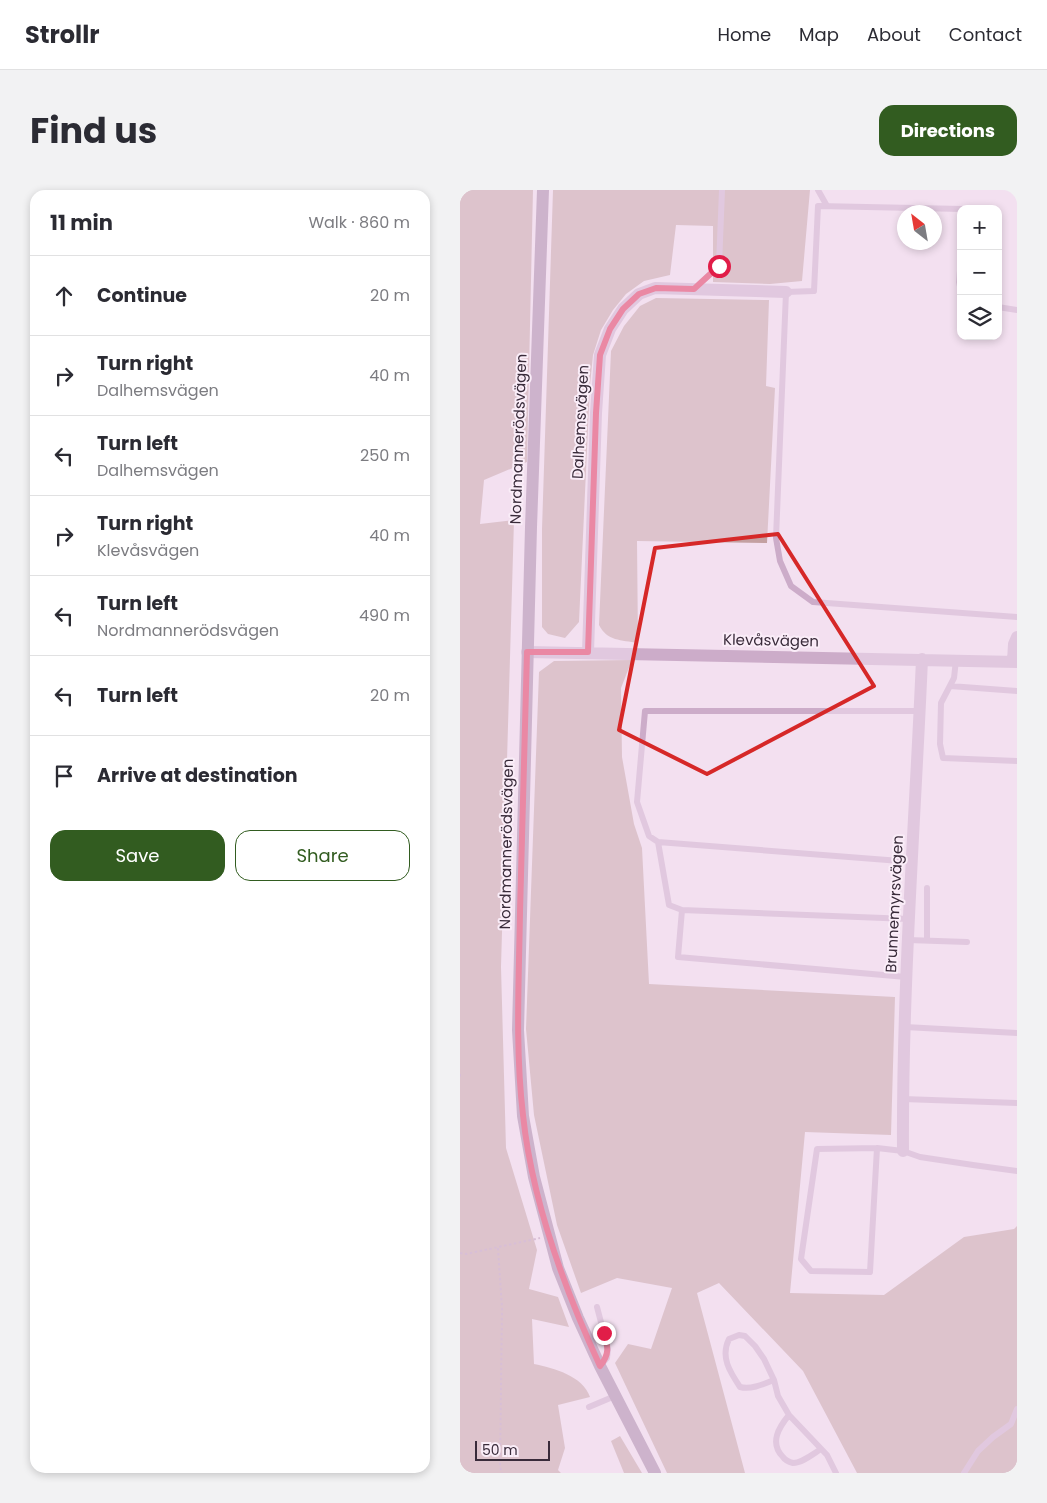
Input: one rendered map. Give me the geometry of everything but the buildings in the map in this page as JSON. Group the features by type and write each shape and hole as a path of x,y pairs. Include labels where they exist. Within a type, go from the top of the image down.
{"main road":[{"name":"Nordmannerödsvägen","path":"543,190 527,652 518,1030 523,1116 534,1177 558,1268 600,1366 655,1473"}],"street":[{"name":"Dalhemsvägen","path":"588,652 596,413 600,355 610,329 623,309 639,294 656,288 786,292"},
{"name":"Klevåsvägen","path":"527,652 1015,662 1014,644 1017,637"},
{"name":"Brunnemyrsvägen","path":"903,1151 906,977 922,659"}],"lane":[{"path":"694,289 719,266 722,190"},
{"path":"818,190 827,206"},
{"path":"957,208 818,206 814,291 786,292 776,538 780,561 791,586 812,602 1017,617"},
{"path":"1002,308 1017,310"},
{"path":"956,660 954,678 942,703 940,744 943,758 1017,761"},
{"path":"950,686 1017,691"},
{"path":"913,862 658,842 649,836 637,802 645,711 920,712"},
{"path":"658,842 669,905 682,910 909,919"},
{"path":"927,888 927,940"},
{"path":"682,910 678,956 906,977"},
{"path":"908,940 967,942"},
{"path":"905,1027 1017,1033"},
{"path":"903,1099 1017,1103"},
{"path":"877,1148 870,1272 811,1271 802,1259 817,1149 877,1148 1017,1171"},
{"path":"597,1307 608,1349 607,1358 600,1366"},
{"path":"774,1380 757,1386 740,1388 726,1362 725,1347 729,1339 738,1335 745,1336 755,1346 764,1359 774,1380 778,1396 789,1415 827,1455 836,1473"},
{"path":"590,1407 615,1396"},
{"path":"964,1473 978,1451 1011,1424 1017,1409"},
{"path":"789,1415 776,1435 776,1448 782,1456 789,1462 795,1463 808,1458 821,1449"}],"path":[{"path":"460,1074 460,1079"},
{"path":"460,1253 466,1254 498,1248 549,1235"},
{"path":"498,1248 502,1308 500,1467 502,1473"}],"highlighted area":[{"path":"778,534 874,686 707,774 619,730 655,548"}],"shaded area":[{"path":"460,190 533,190 527,462 484,480 480,524 514,520 501,967 506,1148 537,1250 529,1289 558,1297 569,1327 532,1319 534,1364 559,1371 574,1378 590,1397 558,1405 565,1448 558,1470 561,1473 460,1473"},
{"path":"553,190 810,190 802,281 770,284 713,282 713,226 676,225 670,275 644,281 626,294 613,310 601,330 593,355 590,385 579,622 565,638 548,634 542,627 542,529"},
{"path":"656,298 769,300 766,386 775,388 767,543 637,541 638,643 610,637 599,625 611,351 624,326 640,306"},
{"path":"632,660 621,688 622,757 634,824 642,848 649,984 895,997 891,1135 805,1132 790,1293 884,1295 964,1237 1014,1229 1017,1226 1017,1473 857,1473 803,1371 719,1283 697,1293 745,1473 667,1473 615,1363 628,1344 651,1349 672,1288 617,1278 581,1293 557,1225 534,1115 526,1029 539,672 554,661"},
{"path":"620,1436 642,1473 624,1473 611,1441"}],"route":[{"path":"604,1333 608,1349 607,1358 600,1366 558,1268 534,1177 523,1116 518,1030 527,652 588,652 596,413 600,355 610,329 623,309 639,294 656,288 694,289 719,266"}]}
